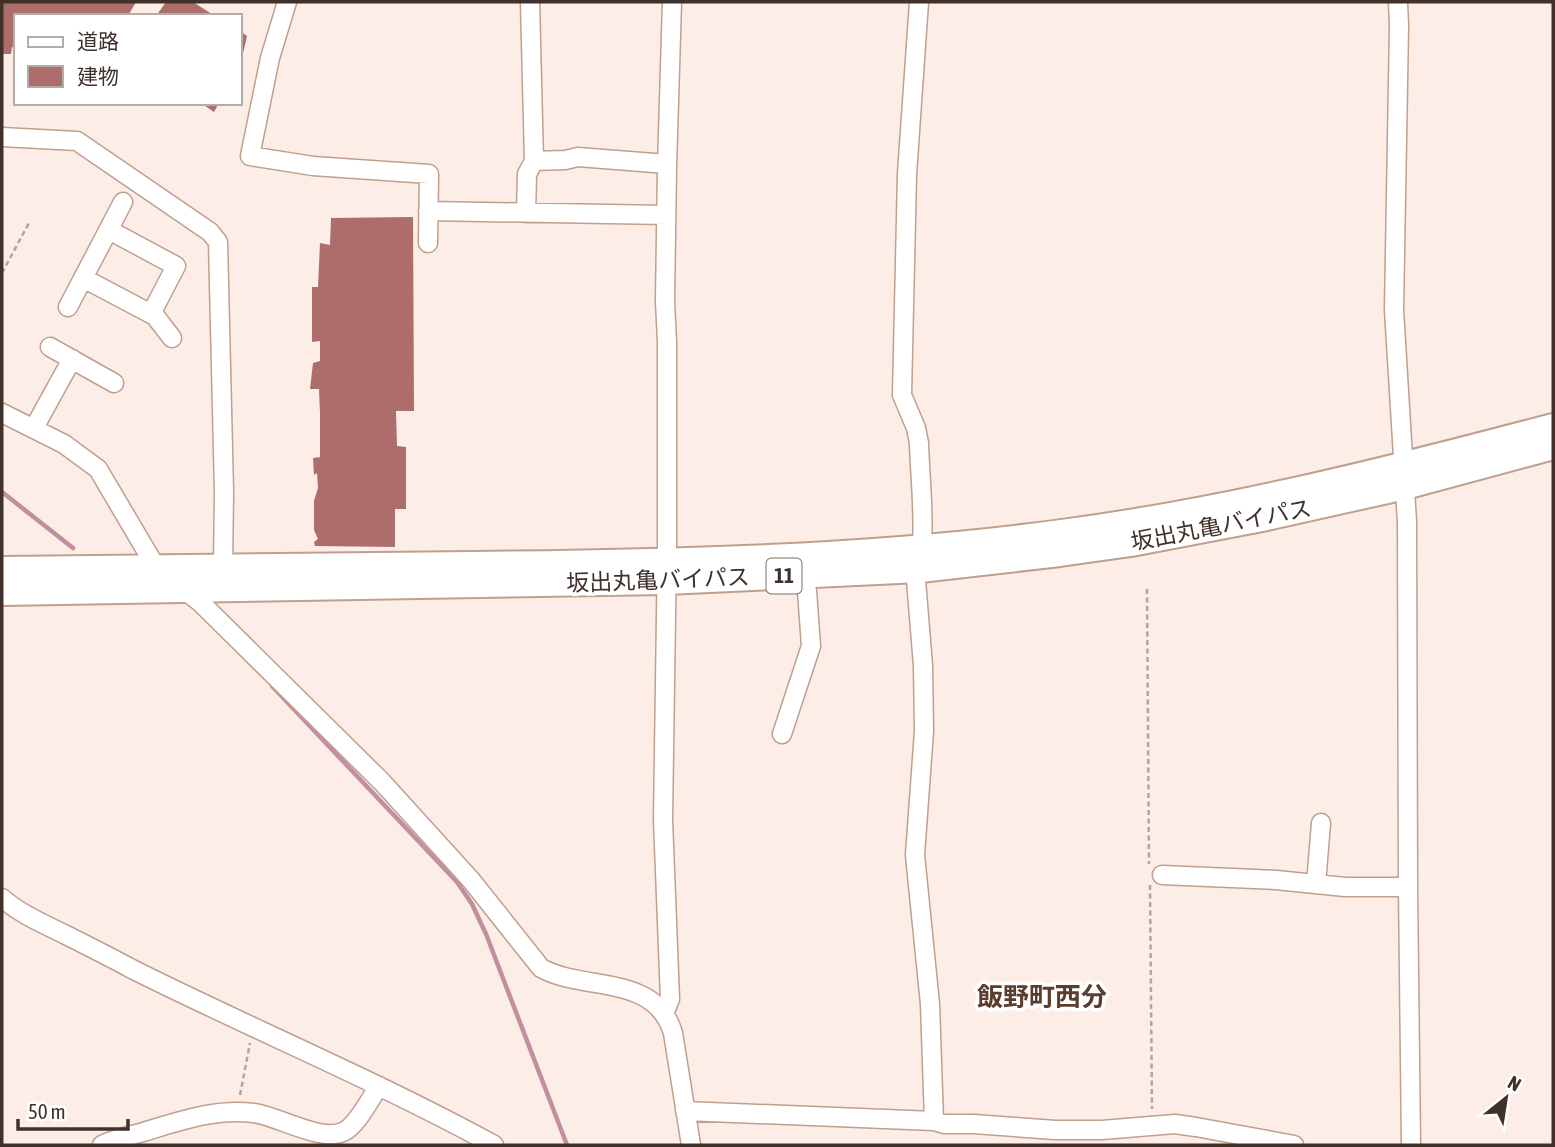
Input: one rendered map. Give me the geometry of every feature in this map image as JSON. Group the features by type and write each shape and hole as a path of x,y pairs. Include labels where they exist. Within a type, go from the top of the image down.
{"highway":[{"name":"坂出丸亀バイパス","path":"1404,476 1553,427"},
{"name":"坂出丸亀バイパス","path":"2,592 183,589 667,572 921,551 1125,524 1404,476 1553,446"},
{"name":"坂出丸亀バイパス","path":"2,570 223,568 667,572 803,576 921,551"}],"street":[{"path":"286,2 270,58 250,156 313,166 429,174 428,243"},
{"path":"526,213 527,174 534,161 530,2"},
{"path":"664,1014 670,999 663,820 667,572 666,215 672,2"},
{"path":"919,2 907,174 902,395 916,428 919,443 921,551 916,580 923,666 924,731 915,855 930,1004 934,1121"},
{"path":"1398,2 1394,310 1407,535 1411,1145"},
{"path":"2,137 77,141 210,232 218,242 223,568"},
{"path":"534,161 578,157 667,164"},
{"path":"68,307 123,202"},
{"path":"428,211 666,215"},
{"path":"109,230 176,266 150,314"},
{"path":"83,278 155,316 172,338"},
{"path":"50,347 114,383"},
{"path":"34,428 72,359"},
{"path":"2,412 64,444 98,469 157,569 201,603 382,782 471,880 541,968 561,976 636,992 664,1014 673,1033 691,1145"},
{"path":"782,734 811,646 807,591 803,576"},
{"path":"1316,884 1321,823"},
{"path":"1154,874 1276,880 1345,887 1408,887"},
{"path":"2,898 39,922 379,1086 494,1145"},
{"path":"102,1145 195,1116 237,1111 258,1114 329,1135 342,1133 355,1123 379,1086"},
{"path":"685,1111 934,1121 944,1124 974,1124 1056,1138 1102,1130 1175,1124 1294,1145"}],"path":[{"path":"2,273 30,221"},
{"path":"1147,589 1154,874 1151,1102 1155,1126"},
{"path":"237,1111 253,1026"}],"building":[{"path":"2,2 136,2 129,14 14,14 14,47 11,54 2,54"},
{"path":"166,2 193,2 212,14 157,14"},
{"path":"242,32 247,36 242,58"},
{"path":"204,105 218,105 214,112"},
{"path":"413,217 414,411 396,411 397,446 406,447 406,509 395,509 395,547 315,546 314,542 318,539 314,530 314,501 318,488 313,458 320,457 320,413 319,389 310,389 313,363 320,361 320,341 312,342 312,287 318,287 320,243 330,245 331,218"}],"waterway":[{"path":"2,492 73,548"},
{"path":"272,686 457,882 472,904 567,1145"}],"district":[{"name":"飯野町西分","path":"1042,997"}]}
